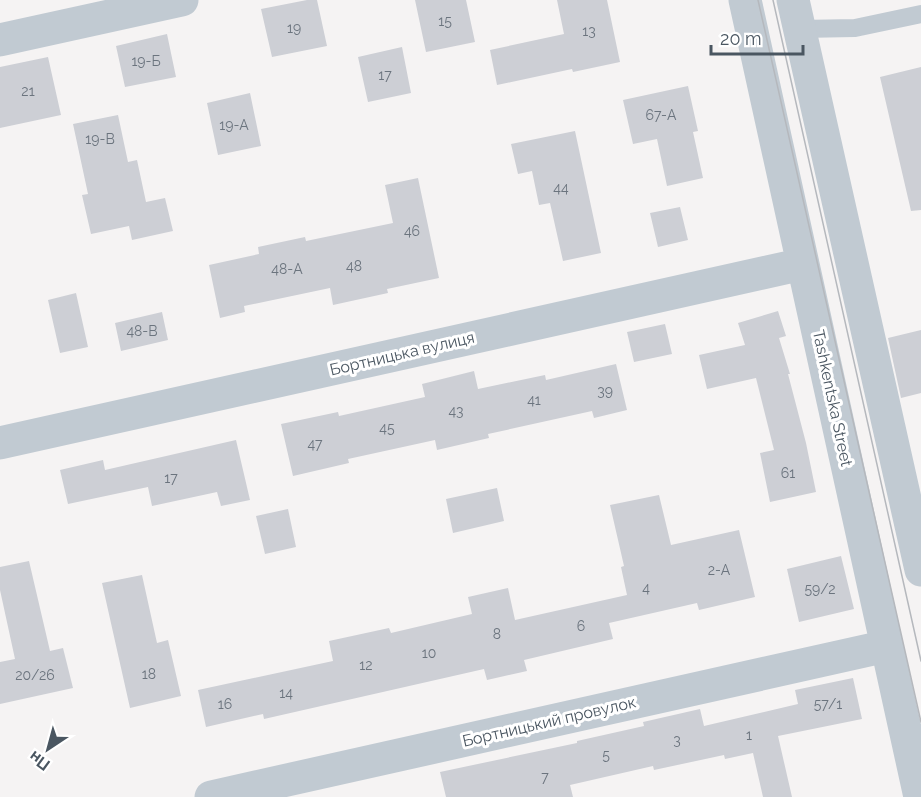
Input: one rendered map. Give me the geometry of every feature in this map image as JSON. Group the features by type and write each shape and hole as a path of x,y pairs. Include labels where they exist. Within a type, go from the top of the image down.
{"street":[{"path":"0,40 182,0"},
{"name":"Tashkentska Street","path":"745,0 920,797"},
{"path":"796,14 921,570"},
{"name":"Бортницька вулиця","path":"0,443 803,264"},
{"name":"Бортницький провулок","path":"211,797 887,646"}],"lane":[{"path":"796,14 855,28 921,14"}],"building":[{"path":"317,0 327,46 272,57 261,9"},
{"path":"415,0 466,0 475,42 426,52"},
{"path":"557,0 607,0 620,62 573,72 572,69 497,85 490,50 564,34"},
{"path":"167,34 176,77 125,87 116,46"},
{"path":"402,47 411,93 368,102 358,57"},
{"path":"48,57 61,115 0,128 0,67"},
{"path":"921,67 921,210 911,211 880,77"},
{"path":"688,86 698,131 693,132 703,178 667,186 657,139 633,144 623,100"},
{"path":"250,93 261,146 218,155 207,103"},
{"path":"118,115 128,162 137,160 146,202 165,198 173,231 132,240 129,226 91,234 82,195 88,194 73,124"},
{"path":"575,131 601,253 563,261 550,203 539,205 532,171 518,174 511,144"},
{"path":"418,178 439,278 387,289 388,293 333,305 330,288 244,306 245,312 220,318 209,265 259,254 258,247 305,237 306,241 393,223 385,185"},
{"path":"680,207 688,240 658,247 650,213"},
{"path":"76,293 88,347 60,353 48,300"},
{"path":"778,311 786,336 779,338 790,374 788,374 816,492 770,502 760,453 774,450 756,378 707,389 699,355 745,345 738,323"},
{"path":"162,312 168,340 121,351 115,323"},
{"path":"665,324 672,354 634,362 627,332"},
{"path":"921,330 921,393 901,398 888,338"},
{"path":"616,364 627,410 594,418 592,411 488,434 489,438 437,450 435,440 348,459 349,463 293,476 281,424 338,412 339,416 425,397 422,384 474,371 478,389 545,375 546,380"},
{"path":"236,440 250,500 221,506 217,492 152,506 148,487 68,504 60,470 103,460 105,470"},
{"path":"497,488 504,521 453,533 446,499"},
{"path":"659,495 671,545 739,530 755,597 699,610 697,603 609,623 613,639 524,660 527,671 487,680 484,669 264,719 263,714 206,727 198,690 333,661 329,641 389,628 391,633 472,614 468,597 508,588 515,620 627,595 621,567 624,566 610,505"},
{"path":"288,509 296,547 265,554 256,516"},
{"path":"841,556 854,609 799,622 787,569"},
{"path":"29,561 50,651 63,648 73,688 0,704 0,662 15,659 0,590 0,567"},
{"path":"142,575 157,643 168,640 181,696 130,708 102,583"},
{"path":"853,678 862,719 778,736 792,797 763,797 753,753 725,759 724,755 654,770 653,766 570,785 573,797 446,797 440,772 577,743 577,741 644,726 643,722 700,709 704,726 798,704 795,690"}],"tram line":[{"path":"758,0 921,722"},
{"path":"773,0 921,661"}]}
